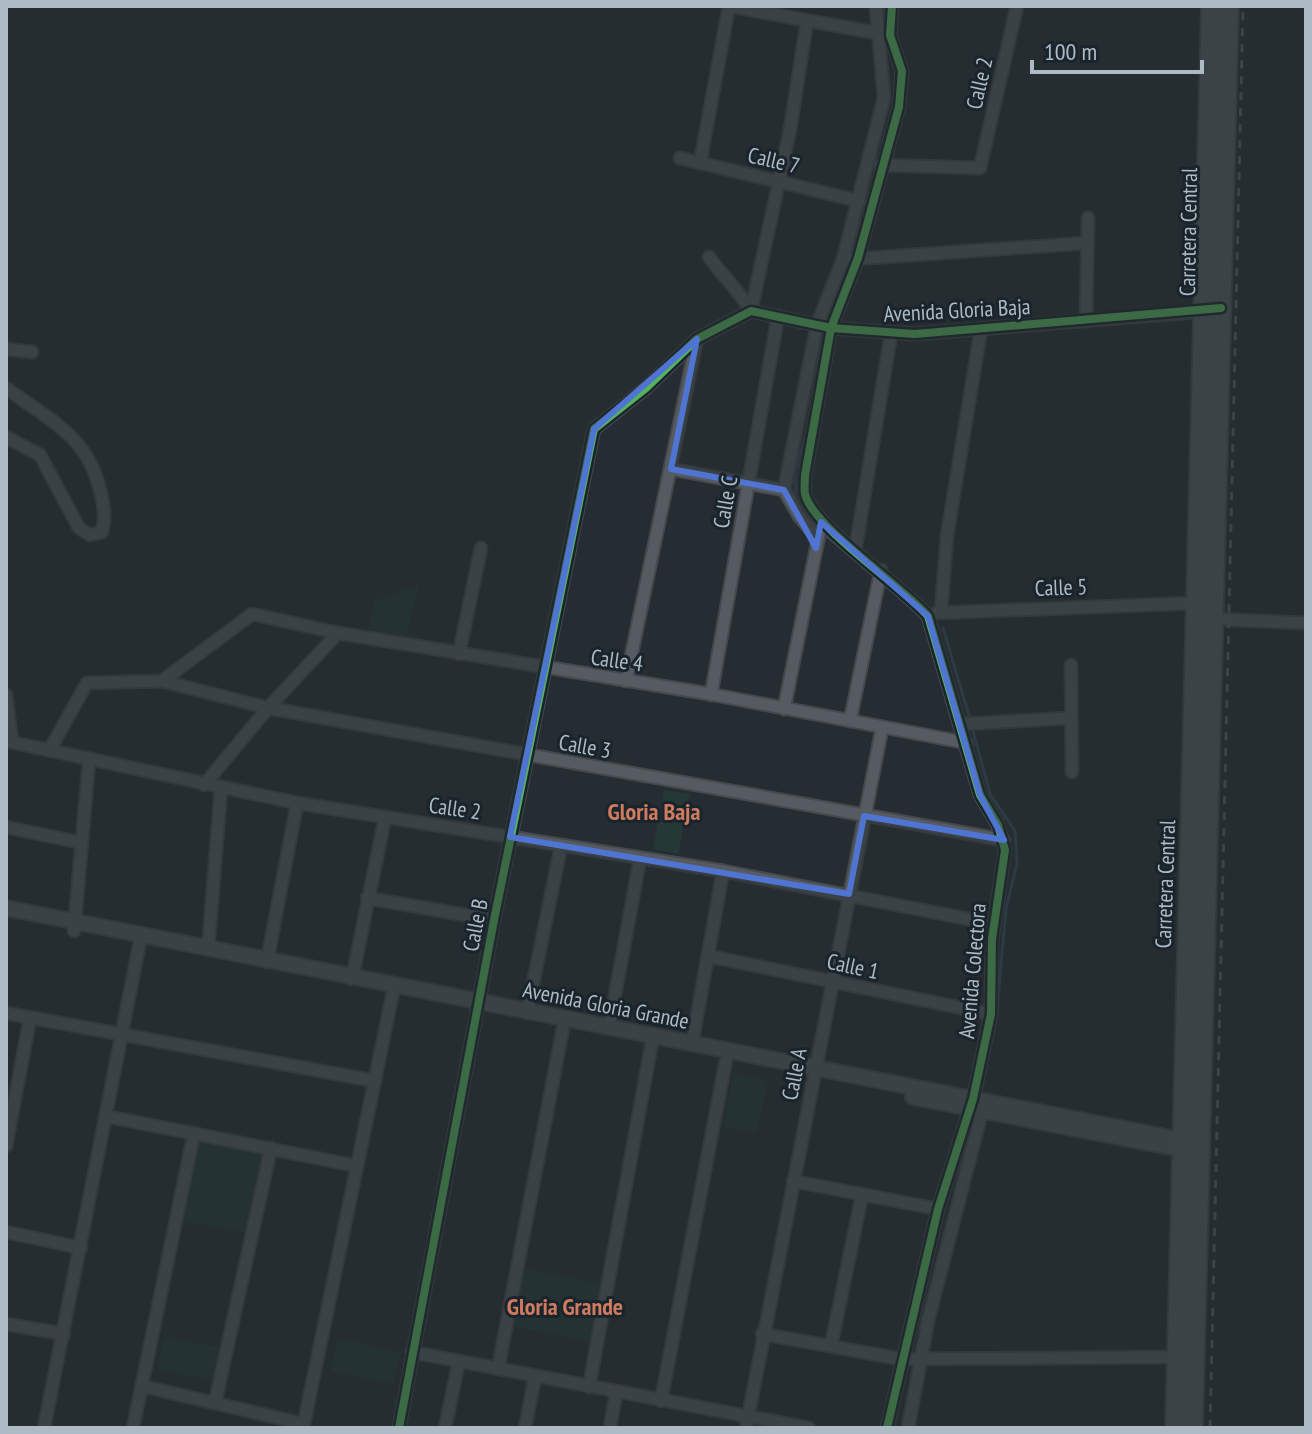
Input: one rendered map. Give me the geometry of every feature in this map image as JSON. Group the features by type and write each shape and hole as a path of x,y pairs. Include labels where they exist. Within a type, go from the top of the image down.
{"highway":[{"name":"Carretera Central","path":"1175,1428 1213,619 1211,6"},
{"name":"Carretera Central","path":"1193,1428 1190,1146 1196,603 1229,6"}],"street":[{"path":"700,163 729,6 884,34"},
{"path":"876,6 884,34 902,71 899,107 858,258 831,328 805,475 805,495 821,522 881,570 928,616 962,724 980,795 1004,840"},
{"path":"818,538 799,516 784,490 817,325 843,259 884,98 884,34 892,6"},
{"name":"Calle 2","path":"885,165 980,168 1017,6"},
{"path":"751,311 807,21"},
{"name":"Calle 7","path":"680,158 859,201"},
{"path":"869,164 885,165"},
{"path":"1086,321 1088,218"},
{"path":"843,259 1088,243"},
{"path":"709,257 726,280 741,291 751,311"},
{"name":"Avenida Gloria Baja","path":"751,311 831,328 891,334 1212,310"},
{"path":"626,681 697,339 751,311"},
{"name":"Calle C","path":"711,695 778,316"},
{"path":"941,611 947,536 981,329"},
{"path":"855,552 891,334"},
{"name":"Calle B","path":"399,1428 510,837 594,429 646,388 697,339"},
{"path":"6,349 32,352"},
{"path":"6,388 75,438 93,462 106,515 102,532 90,535 79,528 40,455 6,437"},
{"path":"671,469 784,490"},
{"path":"784,709 821,522"},
{"path":"459,654 481,548"},
{"path":"850,721 881,570"},
{"name":"Calle 5","path":"928,616 941,611 1196,603"},
{"name":"Calle 4","path":"162,681 245,616 262,617 967,743"},
{"path":"1213,619 1306,623"},
{"path":"204,785 268,708 338,633"},
{"path":"1071,665 1072,772"},
{"name":"Calle 3","path":"49,751 87,683 162,681 268,708 1004,840"},
{"path":"6,695 9,742"},
{"path":"962,724 1071,718"},
{"name":"Calle A","path":"746,1428 882,728"},
{"name":"Calle 2","path":"9,742 221,789 723,871 994,924"},
{"path":"75,927 89,761"},
{"path":"208,950 221,789"},
{"path":"267,962 297,803"},
{"path":"352,979 385,818"},
{"path":"6,827 82,843"},
{"name":"Avenida Colectora","path":"908,1428 991,1014 994,924 1004,840"},
{"path":"527,1013 561,846"},
{"path":"609,1028 640,859"},
{"path":"692,1044 723,871"},
{"path":"367,898 494,920"},
{"name":"Avenida Gloria Grande","path":"6,908 75,927"},
{"name":"Avenida Gloria Grande","path":"6,917 75,927 478,1007 563,1028 692,1044 815,1074"},
{"path":"44,1428 140,940"},
{"name":"Avenida Gloria Grande","path":"140,940 208,950 352,979 393,991"},
{"name":"Calle 1","path":"708,956 991,1014"},
{"path":"142,1386 304,1426 393,991"},
{"name":"Avenida Gloria Grande","path":"478,1007 609,1028 726,1060 815,1074 1190,1146"},
{"path":"6,1013 375,1081"},
{"path":"6,1146 11,1097 30,1018"},
{"path":"498,1369 563,1028"},
{"path":"589,1387 653,1041"},
{"path":"661,1401 726,1060"},
{"name":"Avenida Colectora","path":"887,1428 938,1209 975,1106"},
{"path":"105,1116 357,1166"},
{"path":"133,1428 194,1133"},
{"path":"215,1403 271,1148"},
{"path":"793,1181 938,1209"},
{"path":"831,1346 862,1195"},
{"path":"6,1232 81,1248"},
{"path":"6,1324 64,1334"},
{"path":"762,1334 901,1359 1177,1357"},
{"path":"412,1352 809,1428"},
{"path":"445,1428 459,1361"},
{"path":"525,1428 535,1377"},
{"path":"610,1428 616,1393"}],"highlighted area":[{"path":"697,339 671,469 784,490 816,548 821,522 928,616 980,795 1004,840 864,816 849,894 510,837 594,429"}],"green space":[{"path":"419,585 406,639 367,631 374,601"},
{"path":"664,790 690,794 678,854 653,849"},
{"path":"733,1073 768,1080 757,1133 723,1126"},
{"path":"200,1137 267,1151 249,1233 181,1221"},
{"path":"524,1268 603,1285 591,1342 512,1326"},
{"path":"164,1337 223,1348 215,1381 157,1369"},
{"path":"337,1339 401,1352 394,1384 331,1371"}],"waterway":[{"path":"795,499 795,472 807,432 822,343"},
{"path":"822,532 862,565"},
{"path":"943,628 970,719"},
{"path":"972,727 990,794 1015,831 1017,863 1006,909 997,1009 980,1097"}],"railway":[{"path":"1210,1428 1243,6"}],"cycle path":[{"path":"887,1428 938,1209 973,1099 991,1014 992,939 1005,850 998,825 980,795 928,616 840,539 811,507 805,494 805,475 831,328 858,258 899,107 902,71 890,35 892,6"},
{"path":"399,1428 494,920 594,429 646,388 697,339 751,311 831,328 915,334 1221,308"}],"district":[{"name":"Gloria Baja","path":"654,811"},
{"name":"Gloria Grande","path":"565,1306"}]}
